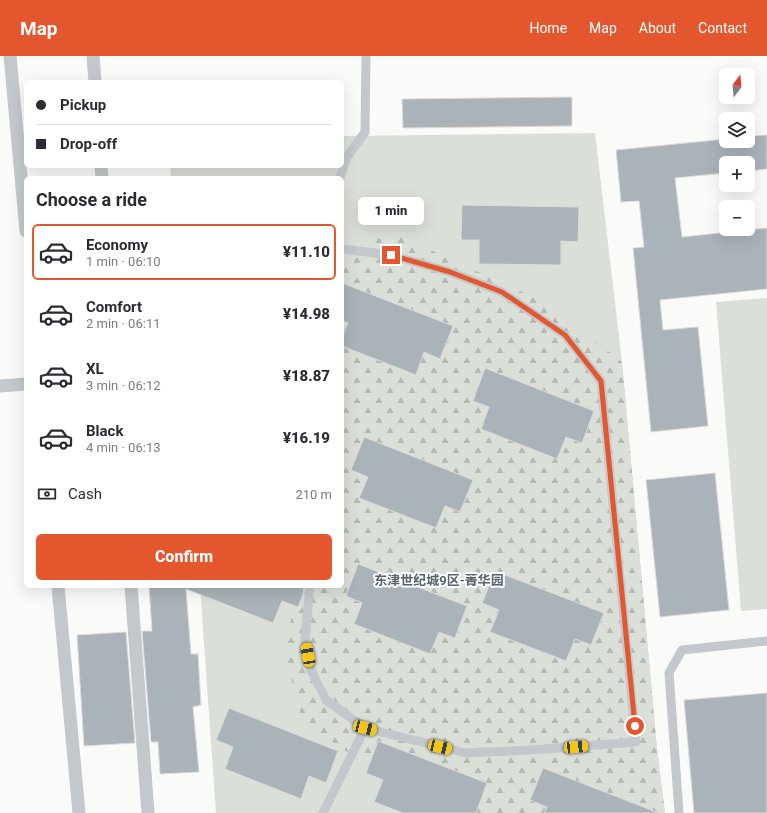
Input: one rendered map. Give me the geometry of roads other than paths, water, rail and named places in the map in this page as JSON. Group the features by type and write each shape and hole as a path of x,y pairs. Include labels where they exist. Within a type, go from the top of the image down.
{"street":[{"path":"10,56 24,210"},
{"path":"93,56 95,80"},
{"path":"0,386 24,384"},
{"path":"58,588 79,813"},
{"path":"132,588 148,813"}],"lane":[{"path":"344,165 346,158 365,132 366,56"},
{"path":"310,588 306,640 311,670 326,700 365,728 466,753 531,750 636,742 601,381 565,335 502,292 450,272 391,255 344,249"},
{"path":"679,813 670,673 682,650 767,641"},
{"path":"323,813 365,728"}],"district":[{"name":"东津世纪城9区-菁华园","path":"439,580"}]}
